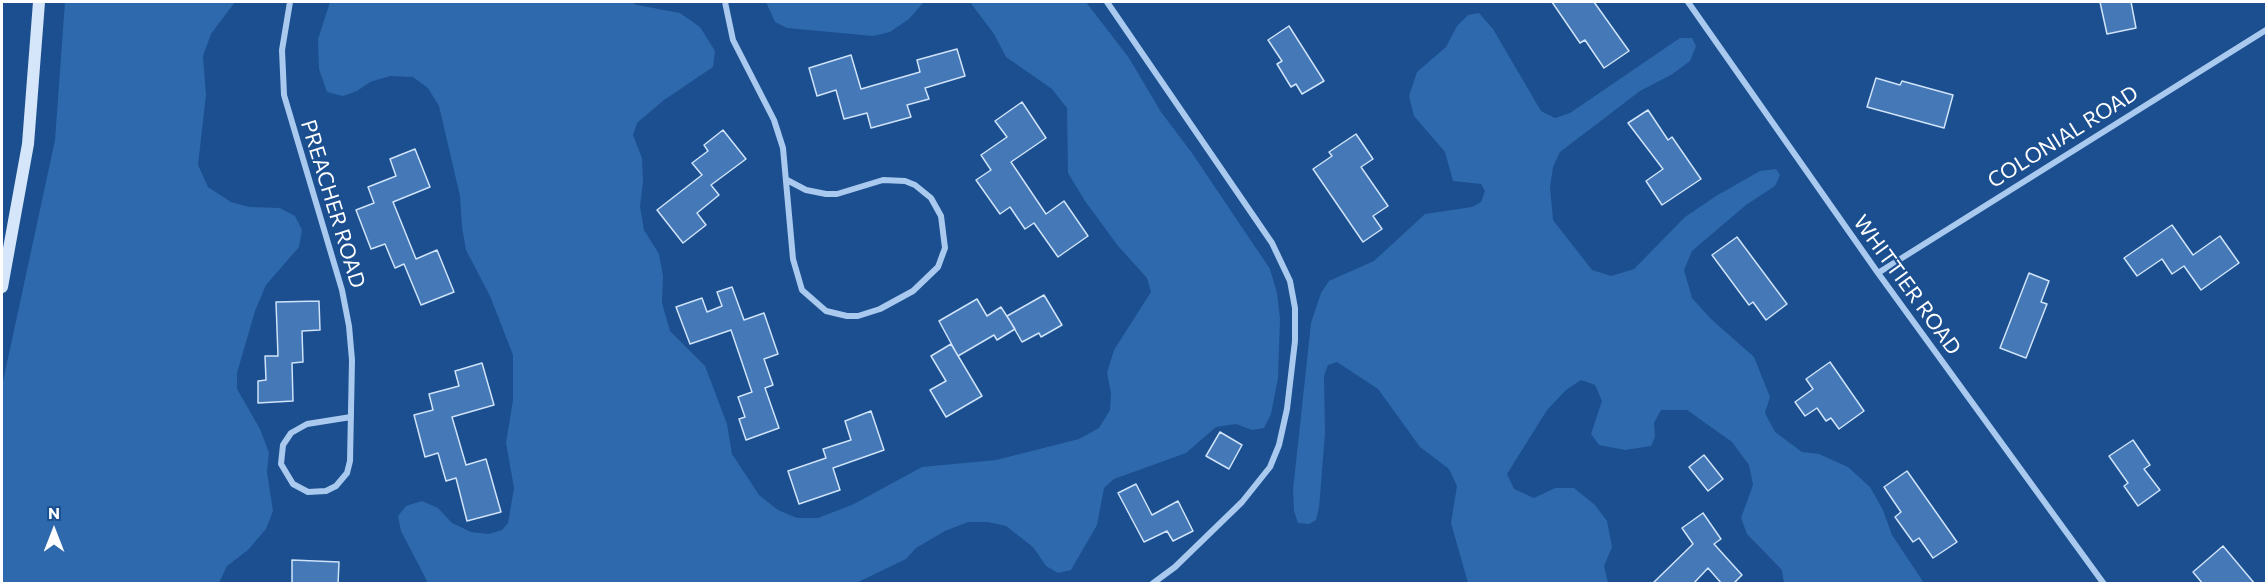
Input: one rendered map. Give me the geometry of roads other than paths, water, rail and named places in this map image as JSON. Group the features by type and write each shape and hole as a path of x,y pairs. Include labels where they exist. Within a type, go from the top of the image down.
{"main road":[{"path":"2,287 28,144 39,2"}],"street":[{"name":"PREACHER ROAD","path":"290,2 282,50 284,95 347,308 352,360 351,417"},
{"path":"725,2 729,26 738,54 776,127 788,180 793,259 797,281 808,298 826,311 847,316 880,309 923,284 938,267 945,248 941,216 931,198 915,185 905,181 883,180 837,194 826,194 806,190 788,180"},
{"path":"1107,2 1272,243 1290,281 1295,308 1295,341 1287,409 1279,445 1270,467 1242,502 1175,567 1152,584"},
{"name":"WHITTIER ROAD","path":"1688,2 1878,273 2104,584"},
{"name":"COLONIAL ROAD","path":"1878,273 2266,30"},
{"path":"351,417 350,461 340,482 326,491 313,492 298,488 288,480 282,470 280,457 283,445 291,433 307,424 351,417"}]}
